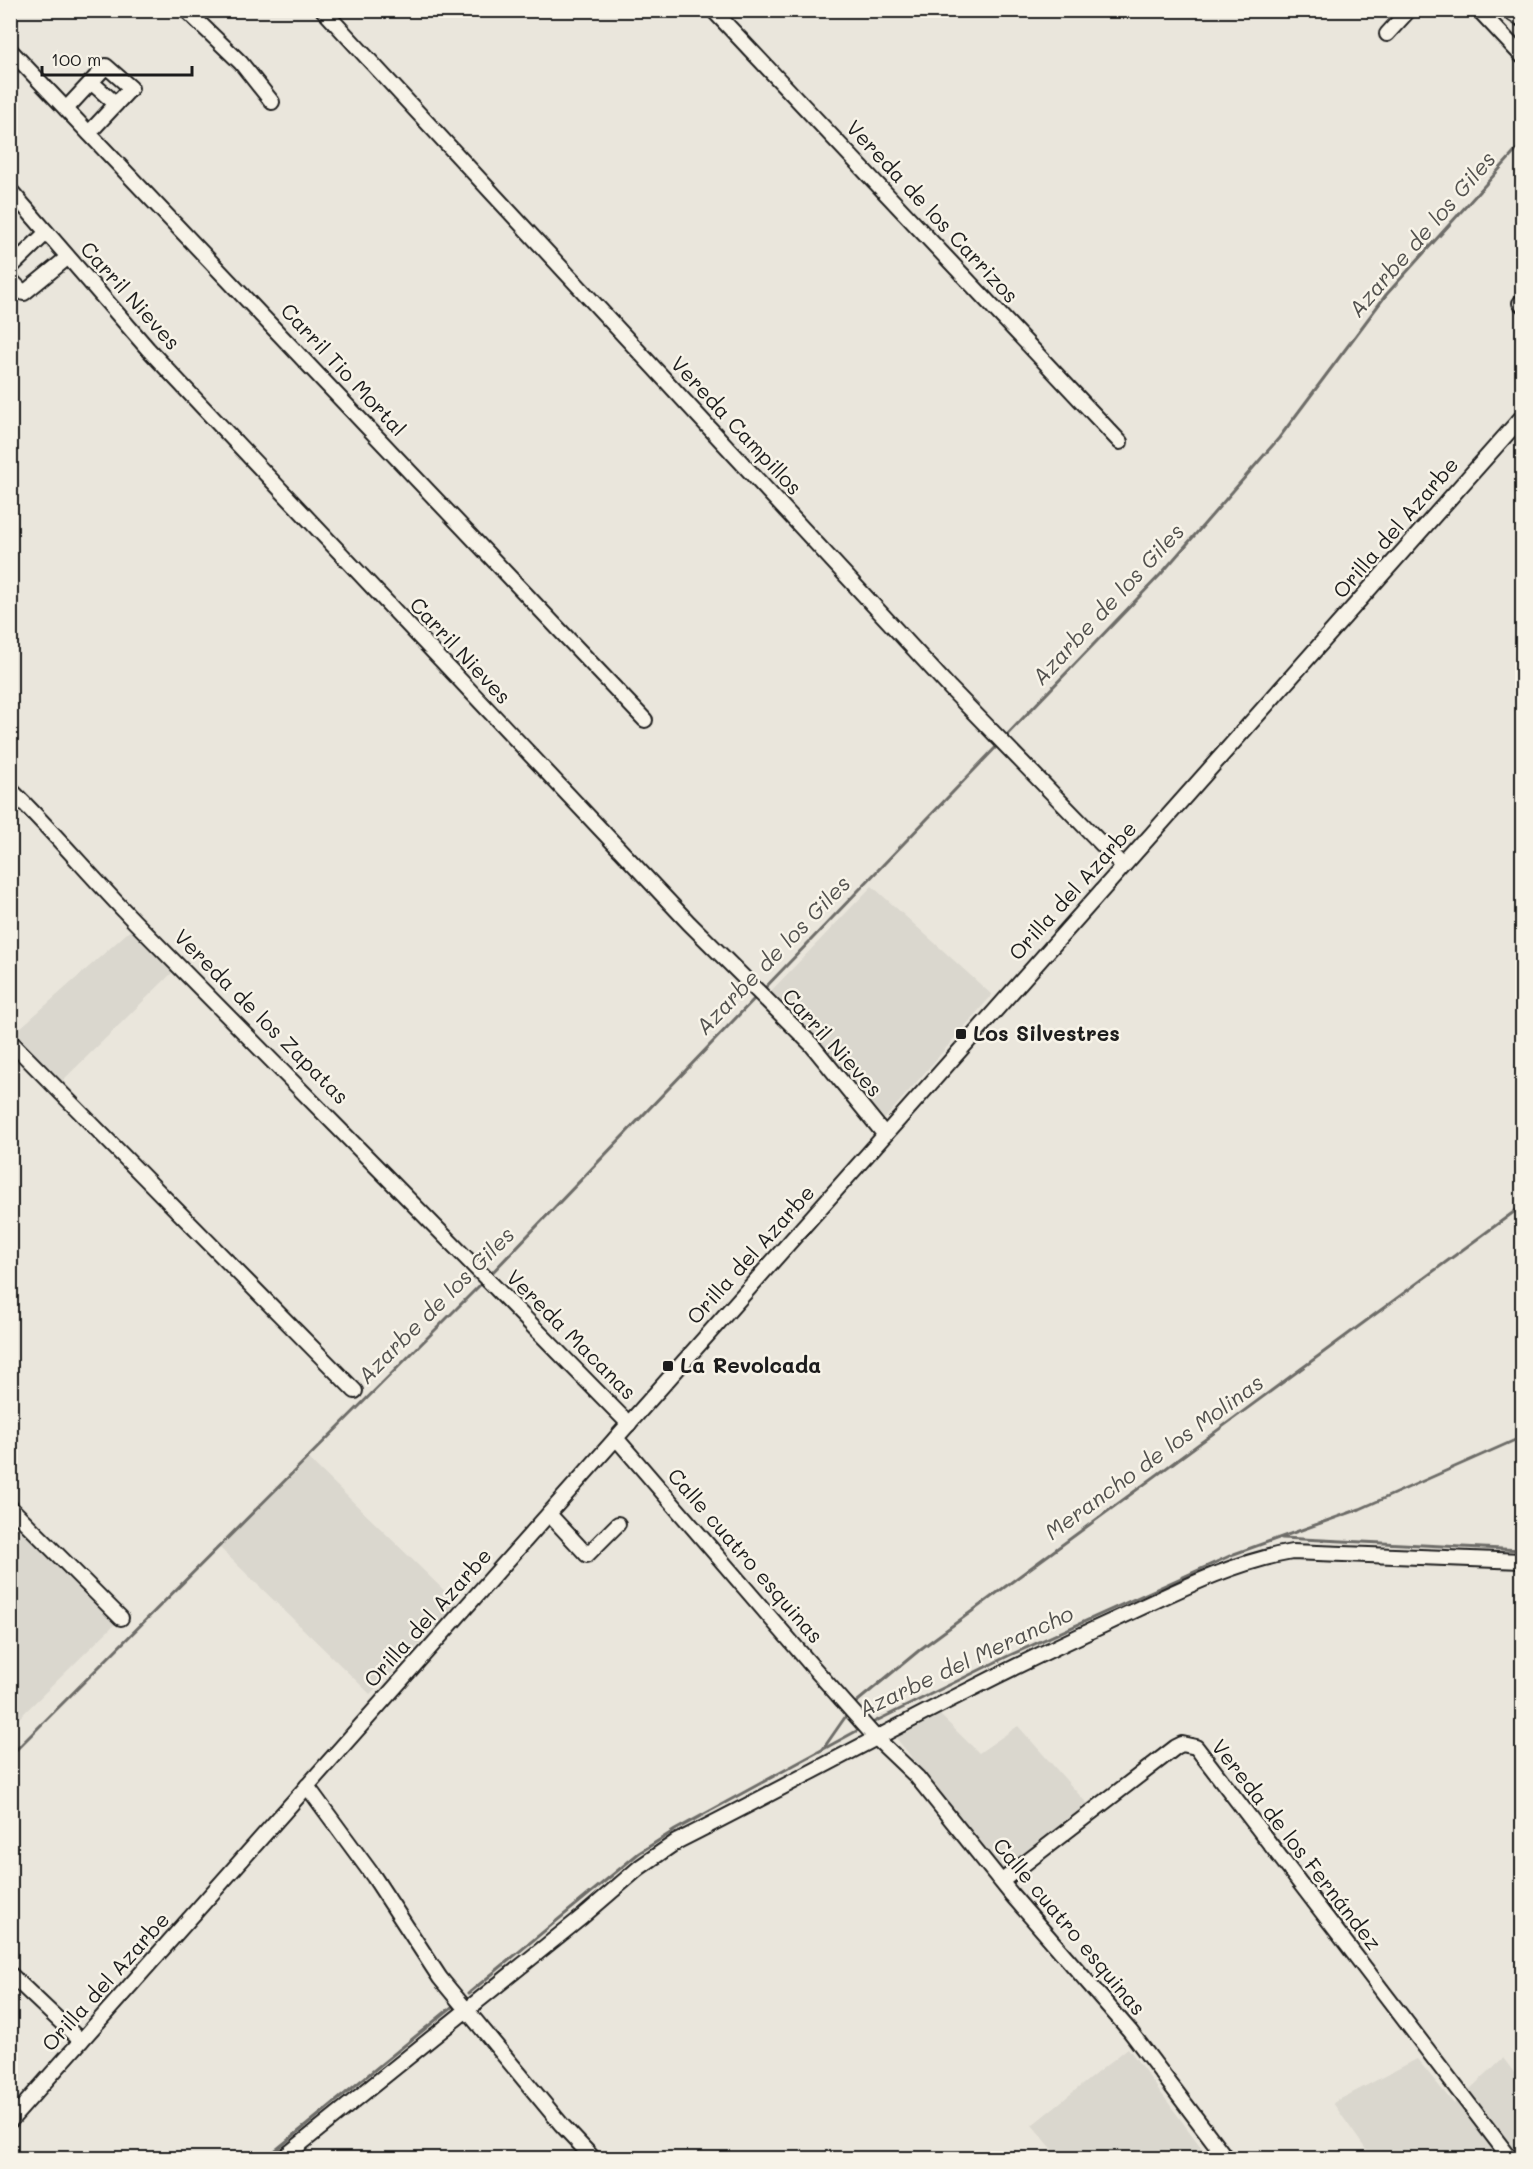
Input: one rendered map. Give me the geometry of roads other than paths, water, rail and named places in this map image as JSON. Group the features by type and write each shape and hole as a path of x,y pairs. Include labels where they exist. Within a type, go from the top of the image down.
{"highway":[{"path":"1514,10 1522,15"}],"street":[{"path":"186,10 241,63 272,102"},
{"name":"Vereda Campillos","path":"323,10 950,688 1123,866"},
{"name":"Vereda de los Carrizos","path":"713,10 1120,442"},
{"path":"1387,34 1409,10"},
{"path":"1479,10 1522,57"},
{"name":"Carril Tio Mortal","path":"10,50 645,720"},
{"path":"66,109 106,66 131,88 89,133"},
{"path":"91,82 116,104"},
{"name":"Carril Nieves","path":"13,197 148,349 206,408 443,664 689,923 811,1044 885,1135"},
{"path":"10,268 46,233"},
{"path":"10,279 24,293 67,258"},
{"name":"Orilla del Azarbe","path":"10,2121 1522,417"},
{"name":"Vereda de los Zapatas","path":"10,789 134,921 176,960 482,1275"},
{"path":"10,1041 355,1390"},
{"name":"Vereda Macanas","path":"482,1275 629,1424"},
{"name":"Calle cuatro esquinas","path":"616,1438 871,1731 917,1777 1130,2031 1226,2158"},
{"path":"10,1507 121,1618"},
{"path":"549,1514 587,1555 618,1524"},
{"path":"284,2158 582,1917 640,1867 676,1842 776,1792 871,1731 1185,1587 1259,1557 1292,1552 1522,1561"},
{"name":"Vereda de los Fernández","path":"1002,1881 1176,1747 1182,1744 1196,1748 1510,2158"},
{"path":"307,1786 374,1877 440,1978 561,2124 593,2158"},
{"path":"10,1974 81,2041"}],"waterway":[{"name":"Azarbe de los Giles","path":"1003,739 1161,574 1279,438 1386,295 1522,144"},
{"name":"Azarbe de los Giles","path":"763,990 999,744"},
{"name":"Azarbe de los Giles","path":"489,1276 756,997"},
{"name":"Merancho de los Molinas","path":"853,1705 922,1648 1522,1206"},
{"name":"Azarbe de los Giles","path":"10,1756 484,1281"},
{"name":"Azarbe del Merancho","path":"868,1725 1008,1656 1234,1554 1360,1509 1522,1437"},
{"path":"1282,1538 1522,1550"},
{"name":"Merancho de los Molinas","path":"823,1749 848,1713"},
{"name":"Azarbe del Merancho","path":"469,1993 639,1853 675,1830 862,1728"},
{"name":"Azarbe del Merancho","path":"266,2158 453,2006"}],"place":[{"name":"Los Silvestres","path":"961,1034"},
{"name":"La Revolcada","path":"668,1366"}]}
